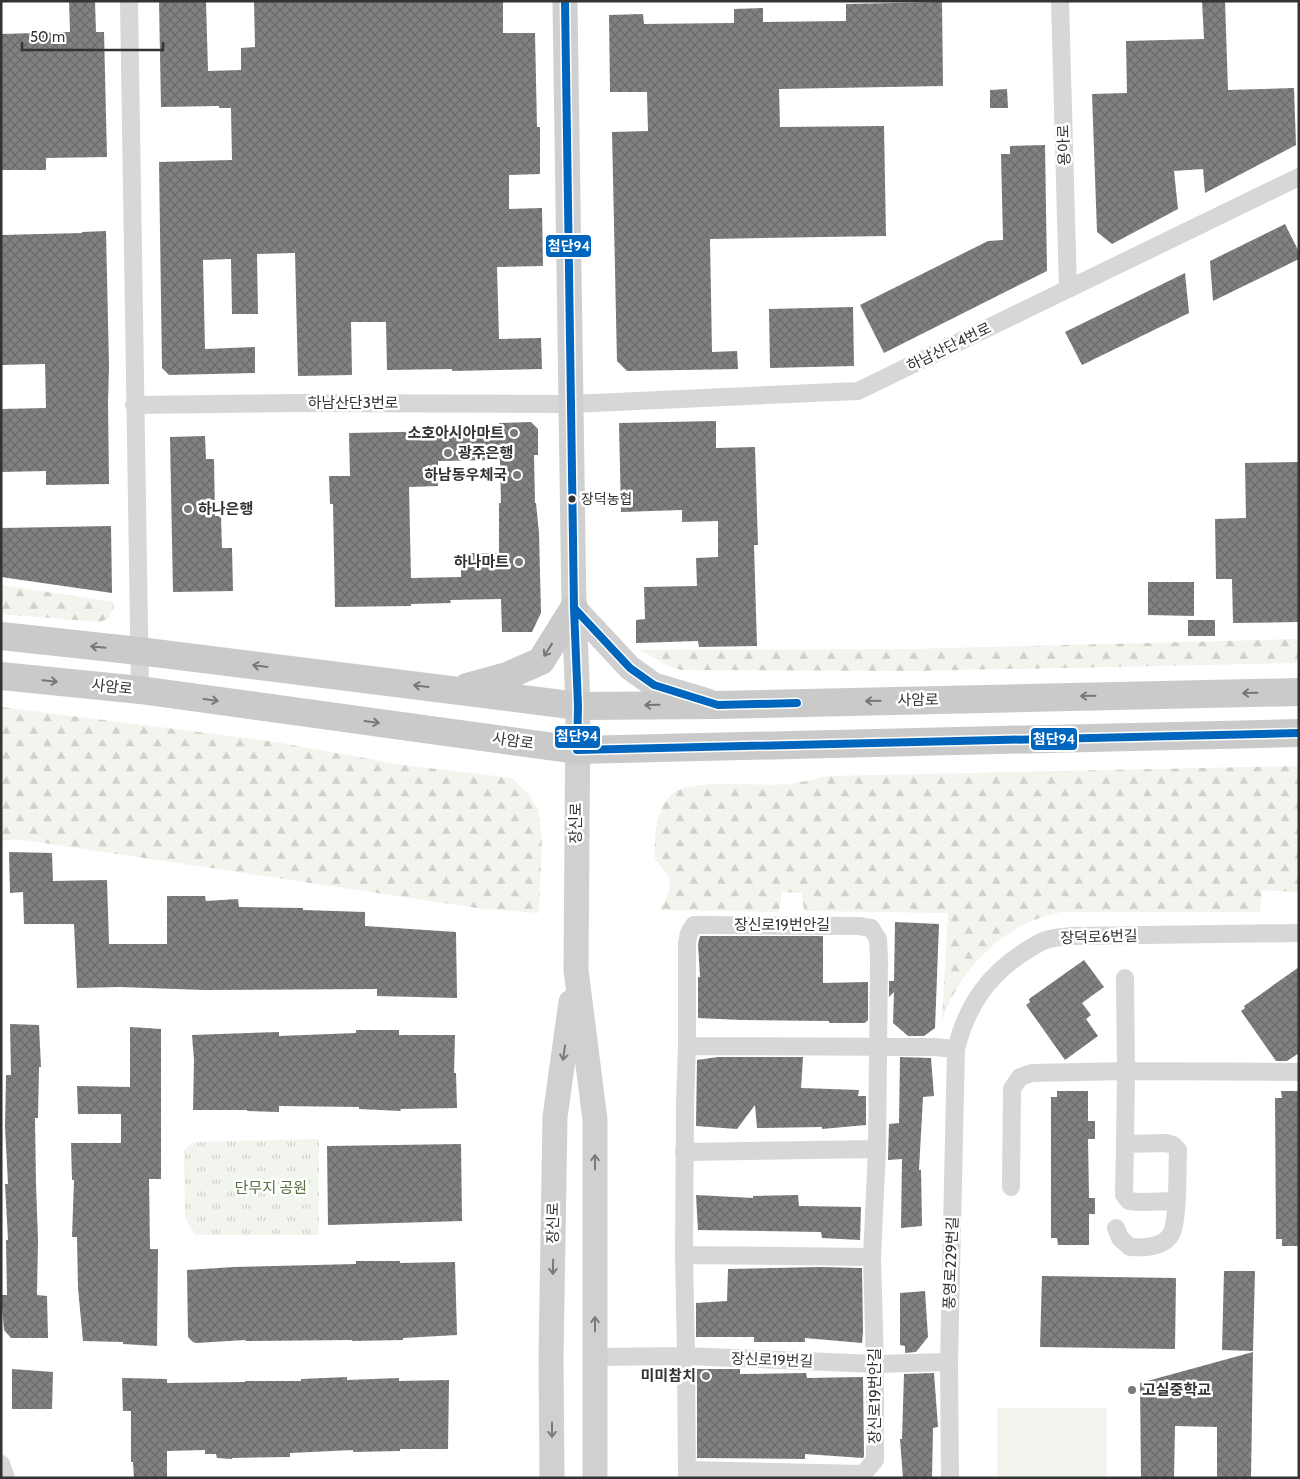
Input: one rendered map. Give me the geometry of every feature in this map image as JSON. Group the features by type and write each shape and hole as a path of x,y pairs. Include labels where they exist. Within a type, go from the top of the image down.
{"main road":[{"path":"565,1 574,608 578,706"},
{"path":"454,690 507,676 541,661 574,608"},
{"path":"574,608 630,668 654,685 718,705"},
{"name":"사암로","path":"1,636 139,651 578,706 718,705 1299,692"},
{"name":"사암로","path":"1,676 140,690 577,750 1299,733"},
{"name":"장신로","path":"578,706 576,970 595,1120 595,1478"},
{"name":"장신로","path":"552,1478 551,1358 555,1117 576,970"}],"street":[{"path":"129,1 140,690"},
{"name":"용아로","path":"1060,1 1068,289"},
{"name":"하남산단4번로","path":"571,404 858,392 1299,177"},
{"name":"하남산단3번로","path":"134,405 303,403 571,404"},
{"name":"장신로19번안길","path":"694,925 859,926 871,928 878,939 877,1149 872,1257 875,1460 863,1474 687,1474 684,1256 687,1046 686,943 694,925"},
{"name":"장덕로6번길","path":"956,1049 962,1027 973,1004 996,974 1018,956 1046,939 1072,936 1299,933"},
{"path":"1124,978 1126,1071 1124,1195 1129,1201 1134,1202 1176,1201"},
{"path":"687,1046 934,1047 956,1049"},
{"name":"풍영로229번길","path":"950,1478 949,1362 956,1049"},
{"path":"1011,1187 1012,1089 1020,1077 1032,1073 1126,1071 1299,1072"},
{"path":"1116,1228 1120,1238 1130,1247 1142,1248 1158,1245 1170,1236 1175,1222 1178,1150 1166,1143 1125,1144"},
{"path":"684,1152 877,1149"},
{"path":"684,1256 872,1257"},
{"name":"장신로19번길","path":"595,1357 686,1356 875,1364 949,1362"},
{"path":"1,1464 6,1478"}],"green space":[{"path":"1,585 114,602 114,607 109,618 100,622 1,614"},
{"path":"1299,639 1299,663 915,671 681,670 671,667 640,650 909,649"},
{"path":"1,707 270,741 403,765 512,778 530,796 538,810 542,838 539,913 484,909 17,839 1,841"},
{"path":"1299,766 1299,892 1262,890 1260,912 1062,912 1041,917 1004,937 987,950 960,983 942,1021 948,913 804,911 802,893 782,892 779,912 659,910 668,894 670,883 666,873 655,859 659,816 666,801 672,794 681,789 694,786 726,784 775,785 802,782 828,776"},
{"name":"단무지 공원","path":"319,1139 319,1235 196,1235 185,1219 184,1150 194,1142"},
{"path":"997,1408 1107,1408 1107,1478 997,1478"}],"building":[{"path":"69,1 95,1 96,32 104,32 107,157 46,158 46,170 1,170 1,34 70,32"},
{"path":"159,1 206,1 208,71 241,70 241,48 255,47 254,1 503,1 503,33 535,33 537,127 540,127 540,174 509,175 509,209 542,208 543,266 497,267 499,339 541,338 542,369 387,370 386,322 351,322 352,375 298,376 295,253 257,254 258,314 232,314 231,259 203,260 205,349 255,347 255,373 169,375 162,368 159,162 232,160 231,108 219,108 219,106 161,107"},
{"path":"1202,1 1225,1 1228,90 1294,88 1296,145 1205,193 1203,169 1174,171 1178,209 1112,244 1097,232 1092,94 1127,93 1126,41 1204,39"},
{"path":"942,2 943,86 779,89 780,127 884,126 886,236 710,239 712,352 737,351 738,369 627,371 617,361 612,132 648,131 647,92 610,92 609,15 643,14 644,24 734,23 734,9 763,8 763,22 846,21 846,4"},
{"path":"1007,89 1008,108 990,108 990,90"},
{"path":"1045,145 1047,271 884,353 860,305 988,241 1003,240 1001,154 1010,154 1010,146"},
{"path":"1285,224 1299,252 1299,259 1213,301 1210,261"},
{"path":"106,231 109,484 46,485 46,471 1,472 1,409 46,408 45,364 1,365 1,235"},
{"path":"1185,273 1189,313 1082,365 1065,332"},
{"path":"853,307 854,366 770,368 769,309"},
{"path":"716,421 716,448 755,447 758,545 754,545 757,646 699,647 698,641 636,643 636,620 645,619 644,587 697,586 696,558 718,557 718,521 682,522 682,510 621,512 619,423"},
{"path":"531,422 538,429 538,455 534,455 535,503 539,533 541,613 532,632 502,632 501,599 450,600 451,603 411,604 411,606 335,607 333,504 330,504 329,476 350,476 349,433 499,430 499,423","holes":["500,460 501,503 499,503 499,553 461,553 461,577 411,578 409,487 438,486 438,461"]},
{"path":"205,436 206,459 214,459 215,516 221,516 222,548 232,548 233,591 173,592 170,437"},
{"path":"1299,462 1299,622 1233,623 1232,579 1216,579 1215,519 1246,518 1245,463"},
{"path":"111,526 112,593 1,577 1,528"},
{"path":"1148,582 1194,582 1194,616 1148,615"},
{"path":"1188,620 1215,620 1215,636 1188,636"},
{"path":"9,852 52,853 53,881 107,880 109,944 167,944 167,896 205,896 206,901 238,899 239,907 303,908 303,910 365,912 365,926 456,932 457,998 377,996 377,989 204,990 120,987 77,988 74,924 24,924 23,892 10,893"},
{"path":"895,922 939,924 935,1028 924,1036 908,1036 893,1023 894,992 889,997 889,981 894,981"},
{"path":"700,936 823,936 823,983 868,982 868,1020 865,1023 829,1023 829,1021 698,1018 698,977 700,977 698,944"},
{"path":"1084,960 1104,987 1082,1003 1091,1015 1086,1019 1098,1036 1065,1060 1026,1005 1030,1002 1029,999"},
{"path":"1299,967 1299,1053 1287,1061 1276,1061 1241,1011 1245,1008 1244,1006"},
{"path":"10,1024 39,1025 41,1067 39,1067 38,1118 35,1118 38,1240 37,1295 47,1296 48,1338 11,1338 4,1330 1,1295 7,1295 6,1240 8,1240 5,1184 8,1184 5,1127 6,1075 11,1075"},
{"path":"130,1027 161,1029 161,1179 149,1179 150,1249 158,1249 157,1346 123,1344 123,1342 83,1341 78,1288 77,1237 72,1237 74,1180 72,1180 71,1143 121,1143 121,1114 78,1114 77,1086 130,1087"},
{"path":"356,1030 399,1030 399,1035 455,1035 454,1073 456,1073 457,1108 400,1109 401,1111 359,1109 359,1107 279,1106 279,1112 193,1110 194,1060 192,1035 279,1032 279,1036 356,1033"},
{"path":"718,1057 803,1057 801,1088 859,1090 858,1096 866,1096 866,1125 822,1129 822,1127 757,1128 755,1105 737,1129 696,1126 697,1060"},
{"path":"900,1057 931,1058 934,1096 923,1097 919,1170 921,1170 922,1226 901,1228 902,1159 888,1160 889,1124 899,1123"},
{"path":"1057,1091 1088,1091 1088,1121 1095,1121 1095,1139 1088,1139 1089,1198 1095,1198 1095,1214 1089,1214 1089,1245 1058,1245 1057,1238 1051,1238 1051,1097 1057,1097"},
{"path":"1281,1091 1299,1091 1299,1246 1282,1246 1282,1239 1276,1239 1275,1098 1282,1098"},
{"path":"461,1144 462,1221 328,1225 327,1146"},
{"path":"696,1195 753,1198 753,1196 798,1195 799,1206 861,1207 860,1240 822,1238 821,1232 698,1230"},
{"path":"356,1261 400,1261 400,1263 455,1262 457,1335 403,1338 403,1340 245,1340 196,1343 188,1337 187,1270 356,1264"},
{"path":"862,1268 862,1343 805,1338 805,1342 754,1342 754,1337 696,1337 696,1303 727,1301 728,1269"},
{"path":"1224,1271 1255,1271 1253,1351 1222,1350"},
{"path":"1042,1276 1176,1278 1175,1349 1040,1347"},
{"path":"925,1291 928,1337 916,1352 905,1353 905,1346 900,1345 900,1293"},
{"path":"1253,1352 1251,1478 1217,1478 1217,1427 1175,1426 1174,1478 1141,1478 1140,1383"},
{"path":"12,1369 53,1372 52,1409 12,1409"},
{"path":"697,1369 740,1369 740,1374 806,1373 807,1378 863,1377 863,1458 805,1454 805,1459 697,1458"},
{"path":"934,1373 938,1427 933,1428 932,1478 903,1478 900,1439 902,1439 904,1374"},
{"path":"347,1377 347,1380 399,1378 399,1381 449,1380 448,1449 400,1449 400,1451 353,1452 353,1450 290,1453 290,1457 232,1459 217,1458 216,1454 205,1454 205,1450 167,1451 167,1478 134,1478 133,1462 131,1462 131,1411 123,1411 122,1378 167,1379 167,1383 301,1381 301,1379"}],"transit line":[{"name":"첨단94","path":"565,1 574,608 578,706 577,750 1299,733"},
{"name":"첨단94","path":"574,608 630,668 654,685 718,705 797,703"}],"place":[{"name":"소호아시아마트","path":"514,433"},
{"name":"광주은행","path":"448,453"},
{"name":"하남동우체국","path":"517,475"},
{"name":"장덕농협","path":"572,499"},
{"name":"하나은행","path":"188,509"},
{"name":"하나마트","path":"519,562"},
{"name":"미미참치","path":"706,1376"},
{"name":"고실중학교","path":"1132,1390"}]}
